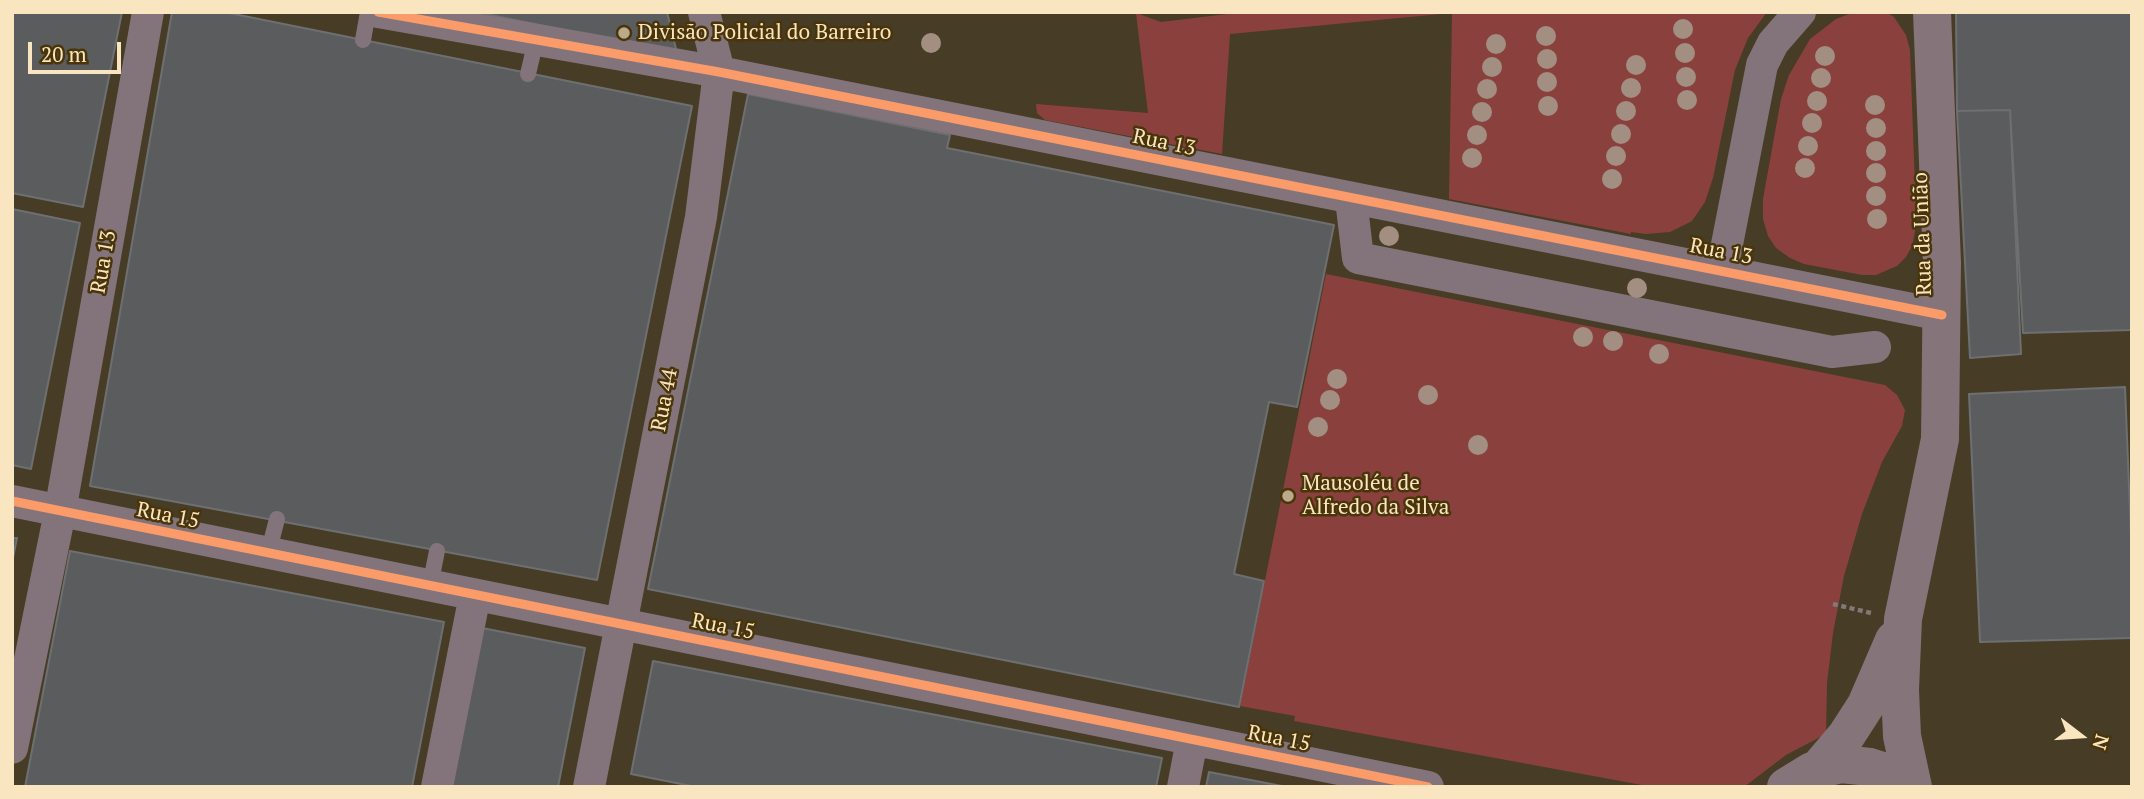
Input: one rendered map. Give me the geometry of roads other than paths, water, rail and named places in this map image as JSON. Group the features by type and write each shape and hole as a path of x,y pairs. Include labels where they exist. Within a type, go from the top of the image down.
{"street":[{"name":"Rua 13","path":"12,747 60,512 148,12"},
{"name":"Rua 13","path":"378,12 719,72 1942,315"},
{"name":"Rua 44","path":"589,787 701,217 719,72 704,12"},
{"path":"1721,270 1762,65 1773,43 1801,12"},
{"name":"Rua da União","path":"1910,787 1902,736 1900,690 1903,619 1940,439 1942,315 1932,12"},
{"path":"1351,199 1358,258 1832,352 1875,347"},
{"name":"Rua 15","path":"12,501 1428,787"},
{"path":"437,787 475,595"},
{"name":"Rua da União","path":"1802,778 1846,736 1866,705 1903,619"},
{"path":"1183,787 1192,740"},
{"path":"1802,778 1840,764 1870,767 1889,773 1910,787"}],"lane":[{"path":"363,40 368,12"},
{"path":"528,74 536,40"},
{"path":"268,554 277,519"},
{"path":"430,586 437,551"}],"place":[{"name":"Divisão Policial do Barreiro","path":"624,33"},
{"name":"Mausoléu de Alfredo da Silva","path":"1288,496"}]}
